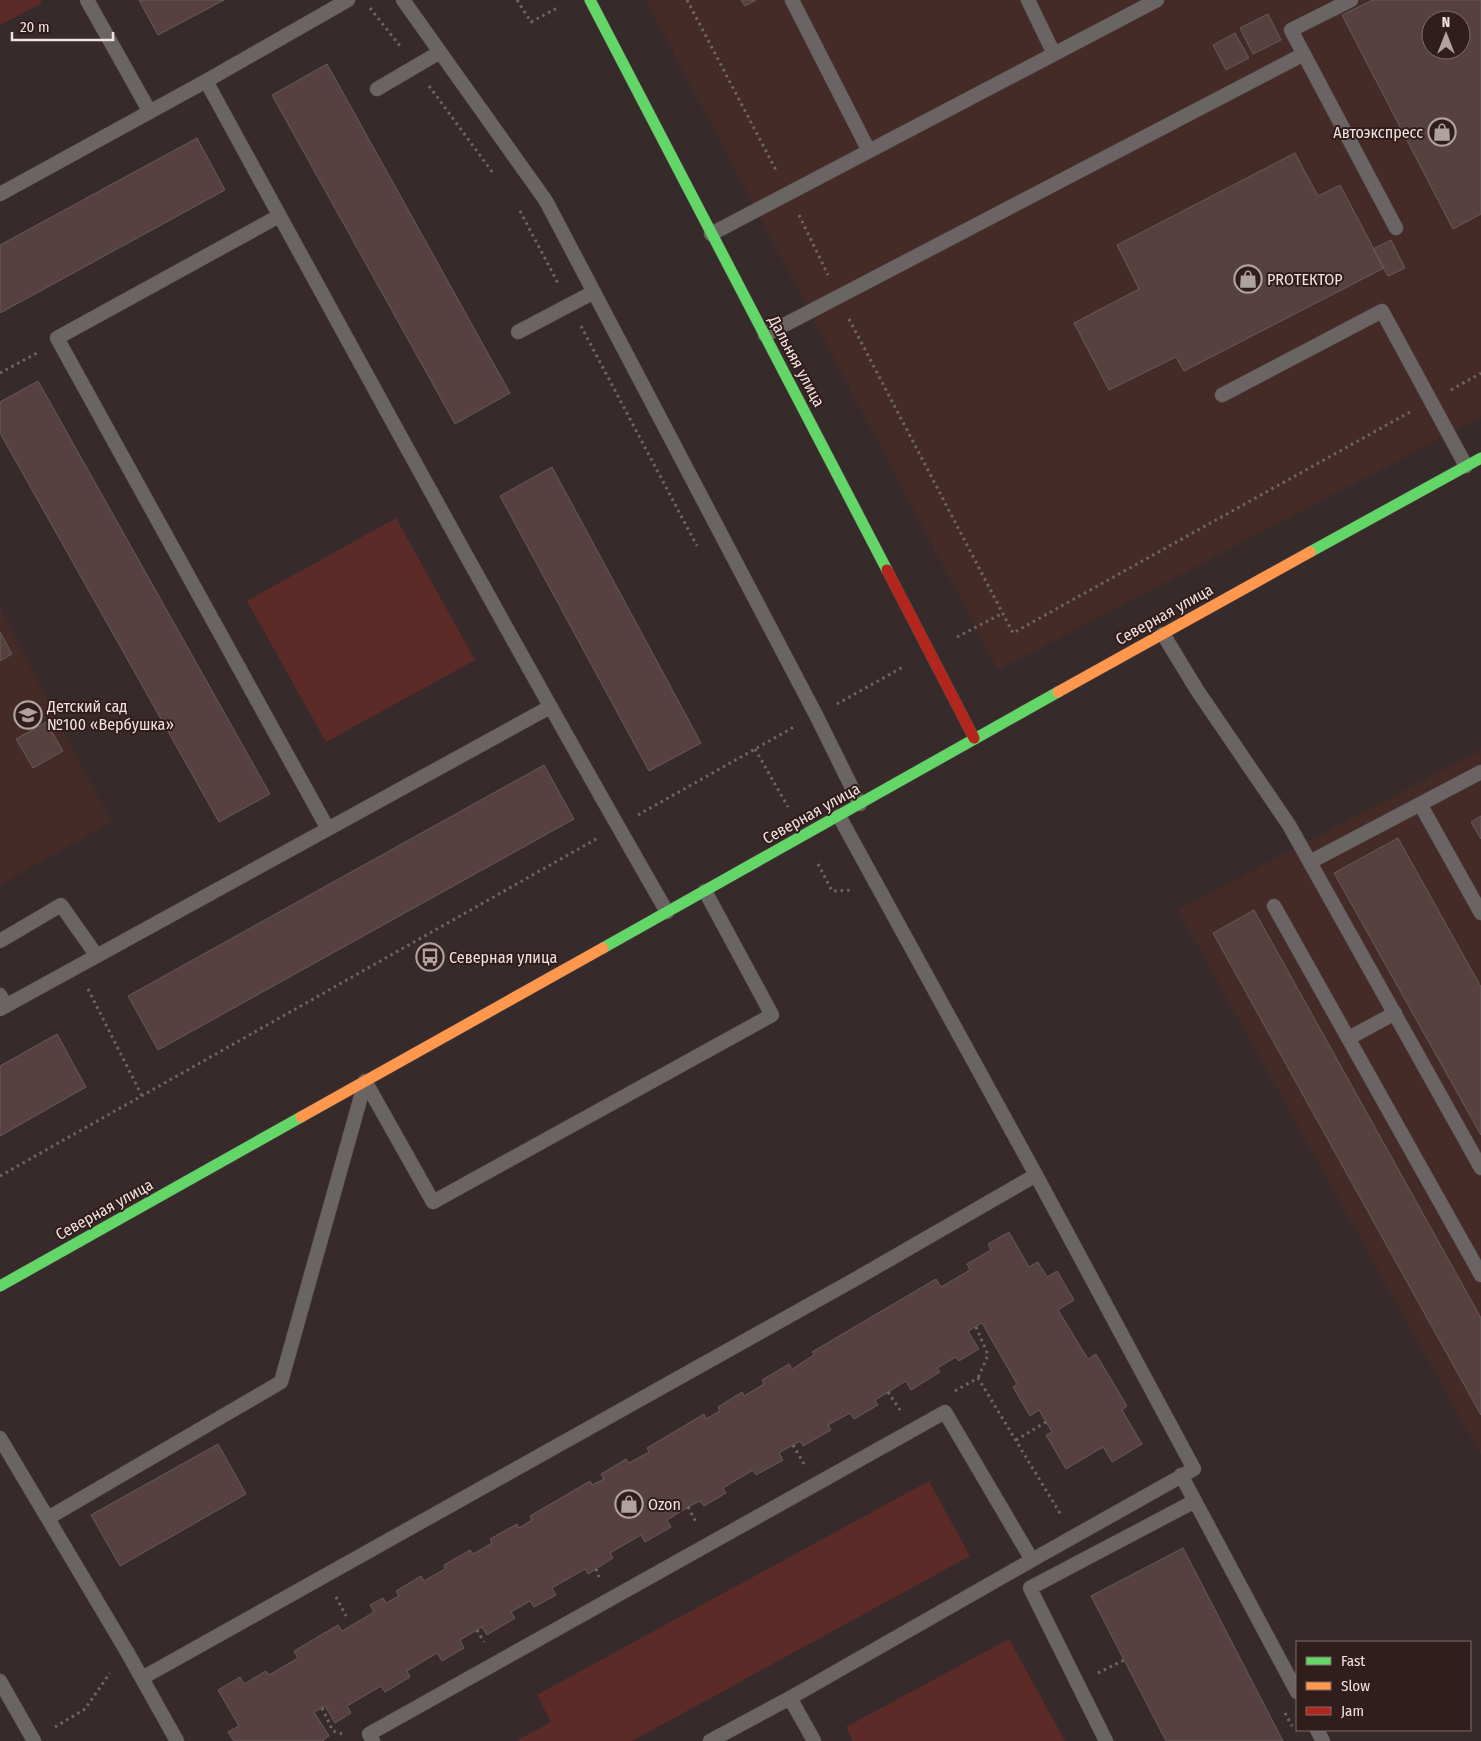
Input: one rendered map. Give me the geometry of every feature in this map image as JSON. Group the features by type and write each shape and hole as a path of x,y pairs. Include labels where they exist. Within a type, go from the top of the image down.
{"street":[{"name":"Дальняя улица","path":"590,0 974,738"},
{"name":"Северная улица","path":"0,1286 860,804 974,738 1481,458"}],"lane":[{"path":"86,0 150,112"},
{"path":"0,194 206,81 348,0"},
{"path":"403,0 546,201 816,715 860,804"},
{"path":"792,0 869,151"},
{"path":"1028,0 1054,54"},
{"path":"711,234 1157,0"},
{"path":"1351,0 1291,30 1396,228"},
{"path":"377,89 440,52"},
{"path":"765,335 1304,54"},
{"path":"206,81 550,707 667,912"},
{"path":"279,216 57,338 328,829"},
{"path":"518,332 594,292"},
{"path":"1222,395 1382,311 1466,466"},
{"path":"1163,634 1197,690 1289,825 1481,1168"},
{"path":"2,1003 97,956 550,707"},
{"path":"1310,862 1481,772"},
{"path":"1420,804 1481,913"},
{"path":"710,1741 790,1698 1194,1469 1036,1175 838,816"},
{"path":"365,1081 433,1202 772,1015 705,891"},
{"path":"0,941 61,905 97,956"},
{"path":"1274,906 1481,1275"},
{"path":"1348,1038 1395,1013"},
{"path":"48,1518 281,1382 365,1081"},
{"path":"142,1678 850,1282 1036,1175"},
{"path":"373,1741 369,1734 945,1412 1032,1560"},
{"path":"0,1438 126,1650 177,1741"},
{"path":"1181,1475 1296,1690"},
{"path":"1106,1741 1030,1588 1195,1501"},
{"path":"0,1681 34,1740"},
{"path":"790,1698 814,1741"}],"path":[{"path":"517,0 531,22 563,4"},
{"path":"687,0 788,193 838,297 1013,633 1481,373"},
{"path":"369,7 496,177"},
{"path":"519,209 700,552"},
{"path":"0,373 59,341"},
{"path":"0,1176 792,728 1003,613"},
{"path":"788,719 792,728"},
{"path":"86,984 142,1096"},
{"path":"976,1327 988,1355 978,1378"},
{"path":"888,1392 901,1412"},
{"path":"1016,1440 1046,1422"},
{"path":"793,1445 806,1466"},
{"path":"688,1508 697,1525"},
{"path":"34,1740 85,1709 126,1650"},
{"path":"1094,1676 1124,1660"},
{"path":"1282,1707 1296,1732"},
{"path":"322,1708 333,1731 346,1735"}],"shaded area":[{"path":"0,0 40,0 42,3 0,25"},
{"path":"646,0 1481,0 1481,417 998,670"},
{"path":"396,518 475,660 326,742 247,601"},
{"name":"Детский сад №100 «Вербушка»","path":"0,608 111,822 0,885"},
{"path":"1481,750 1481,1455 1178,910"},
{"path":"929,1481 970,1556 632,1741 516,1741 551,1722 537,1695"},
{"path":"1009,1639 1065,1741 853,1741 846,1727"}],"building":[{"path":"139,0 224,0 158,35"},
{"path":"741,0 756,0 745,6"},
{"name":"Автоэкспресс","path":"1373,0 1481,0 1481,214 1453,229 1342,15"},
{"path":"1268,14 1281,40 1253,54 1240,28"},
{"path":"1235,33 1249,58 1226,70 1213,45"},
{"path":"327,64 510,393 455,424 272,95"},
{"path":"197,138 225,190 0,313 0,245"},
{"name":"PROТЕКТОР","path":"1295,153 1318,196 1340,185 1384,268 1184,371 1176,357 1109,390 1074,323 1139,289 1117,245"},
{"path":"1391,240 1405,268 1388,276 1373,249"},
{"path":"38,381 270,794 219,822 0,433 0,402"},
{"path":"552,467 701,743 649,771 500,496"},
{"path":"0,632 12,654 0,661"},
{"path":"46,722 63,751 33,768 16,739"},
{"path":"544,765 574,819 158,1050 128,996"},
{"path":"1481,816 1481,839 1471,822"},
{"path":"1398,838 1481,987 1481,1135 1334,873"},
{"path":"1254,910 1481,1318 1481,1415 1213,933"},
{"path":"57,1034 86,1087 0,1136 0,1066"},
{"path":"1009,1232 1029,1267 1038,1262 1047,1277 1057,1271 1074,1300 1058,1310 1088,1359 1096,1354 1127,1406 1122,1410 1142,1444 1112,1462 1103,1447 1066,1469 1046,1435 1052,1432 1039,1410 1030,1416 1013,1387 1017,1384 982,1323 968,1331 979,1349 959,1361 956,1357 937,1368 940,1372 911,1390 906,1381 875,1400 878,1405 854,1419 850,1413 828,1425 831,1430 803,1446 800,1441 779,1453 783,1460 756,1475 753,1470 723,1488 726,1493 704,1506 700,1501 667,1520 671,1527 645,1542 641,1535 610,1553 613,1558 588,1574 585,1569 552,1588 556,1595 534,1607 530,1601 511,1612 515,1618 487,1635 482,1627 460,1640 464,1648 442,1661 437,1653 407,1671 410,1677 385,1692 381,1686 347,1706 351,1713 335,1723 325,1706 314,1712 329,1736 324,1741 234,1741 228,1732 239,1726 218,1690 240,1677 244,1684 266,1671 269,1675 298,1658 294,1651 338,1625 342,1631 374,1612 370,1605 383,1598 386,1603 399,1596 396,1591 421,1576 424,1581 445,1569 444,1565 470,1550 473,1554 492,1543 490,1539 517,1524 519,1528 532,1520 530,1516 590,1481 592,1485 604,1479 601,1474 626,1459 629,1463 649,1452 647,1448 704,1414 706,1419 720,1411 718,1407 742,1392 744,1396 764,1384 762,1380 789,1364 792,1369 814,1355 812,1352 936,1279 941,1287 970,1270 967,1264 991,1250 988,1244"},
{"path":"218,1444 246,1494 120,1566 91,1515"},
{"path":"1183,1548 1283,1741 1166,1741 1091,1596"}],"traffic: fast":[{"path":"590,0 887,570"},
{"path":"1310,552 1481,458"},
{"path":"603,948 1058,692"},
{"path":"0,1286 301,1117"}],"traffic: slow":[{"path":"1058,692 1310,552"},
{"path":"301,1117 603,948"}],"traffic: jam":[{"path":"887,570 974,738"}],"place":[{"name":"Автоэкспресс","path":"1442,132"},
{"name":"PROТЕКТОР","path":"1248,279"},
{"name":"Детский сад №100 «Вербушка»","path":"28,715"},
{"name":"Северная улица","path":"430,957"},
{"name":"Ozon","path":"629,1504"}]}
